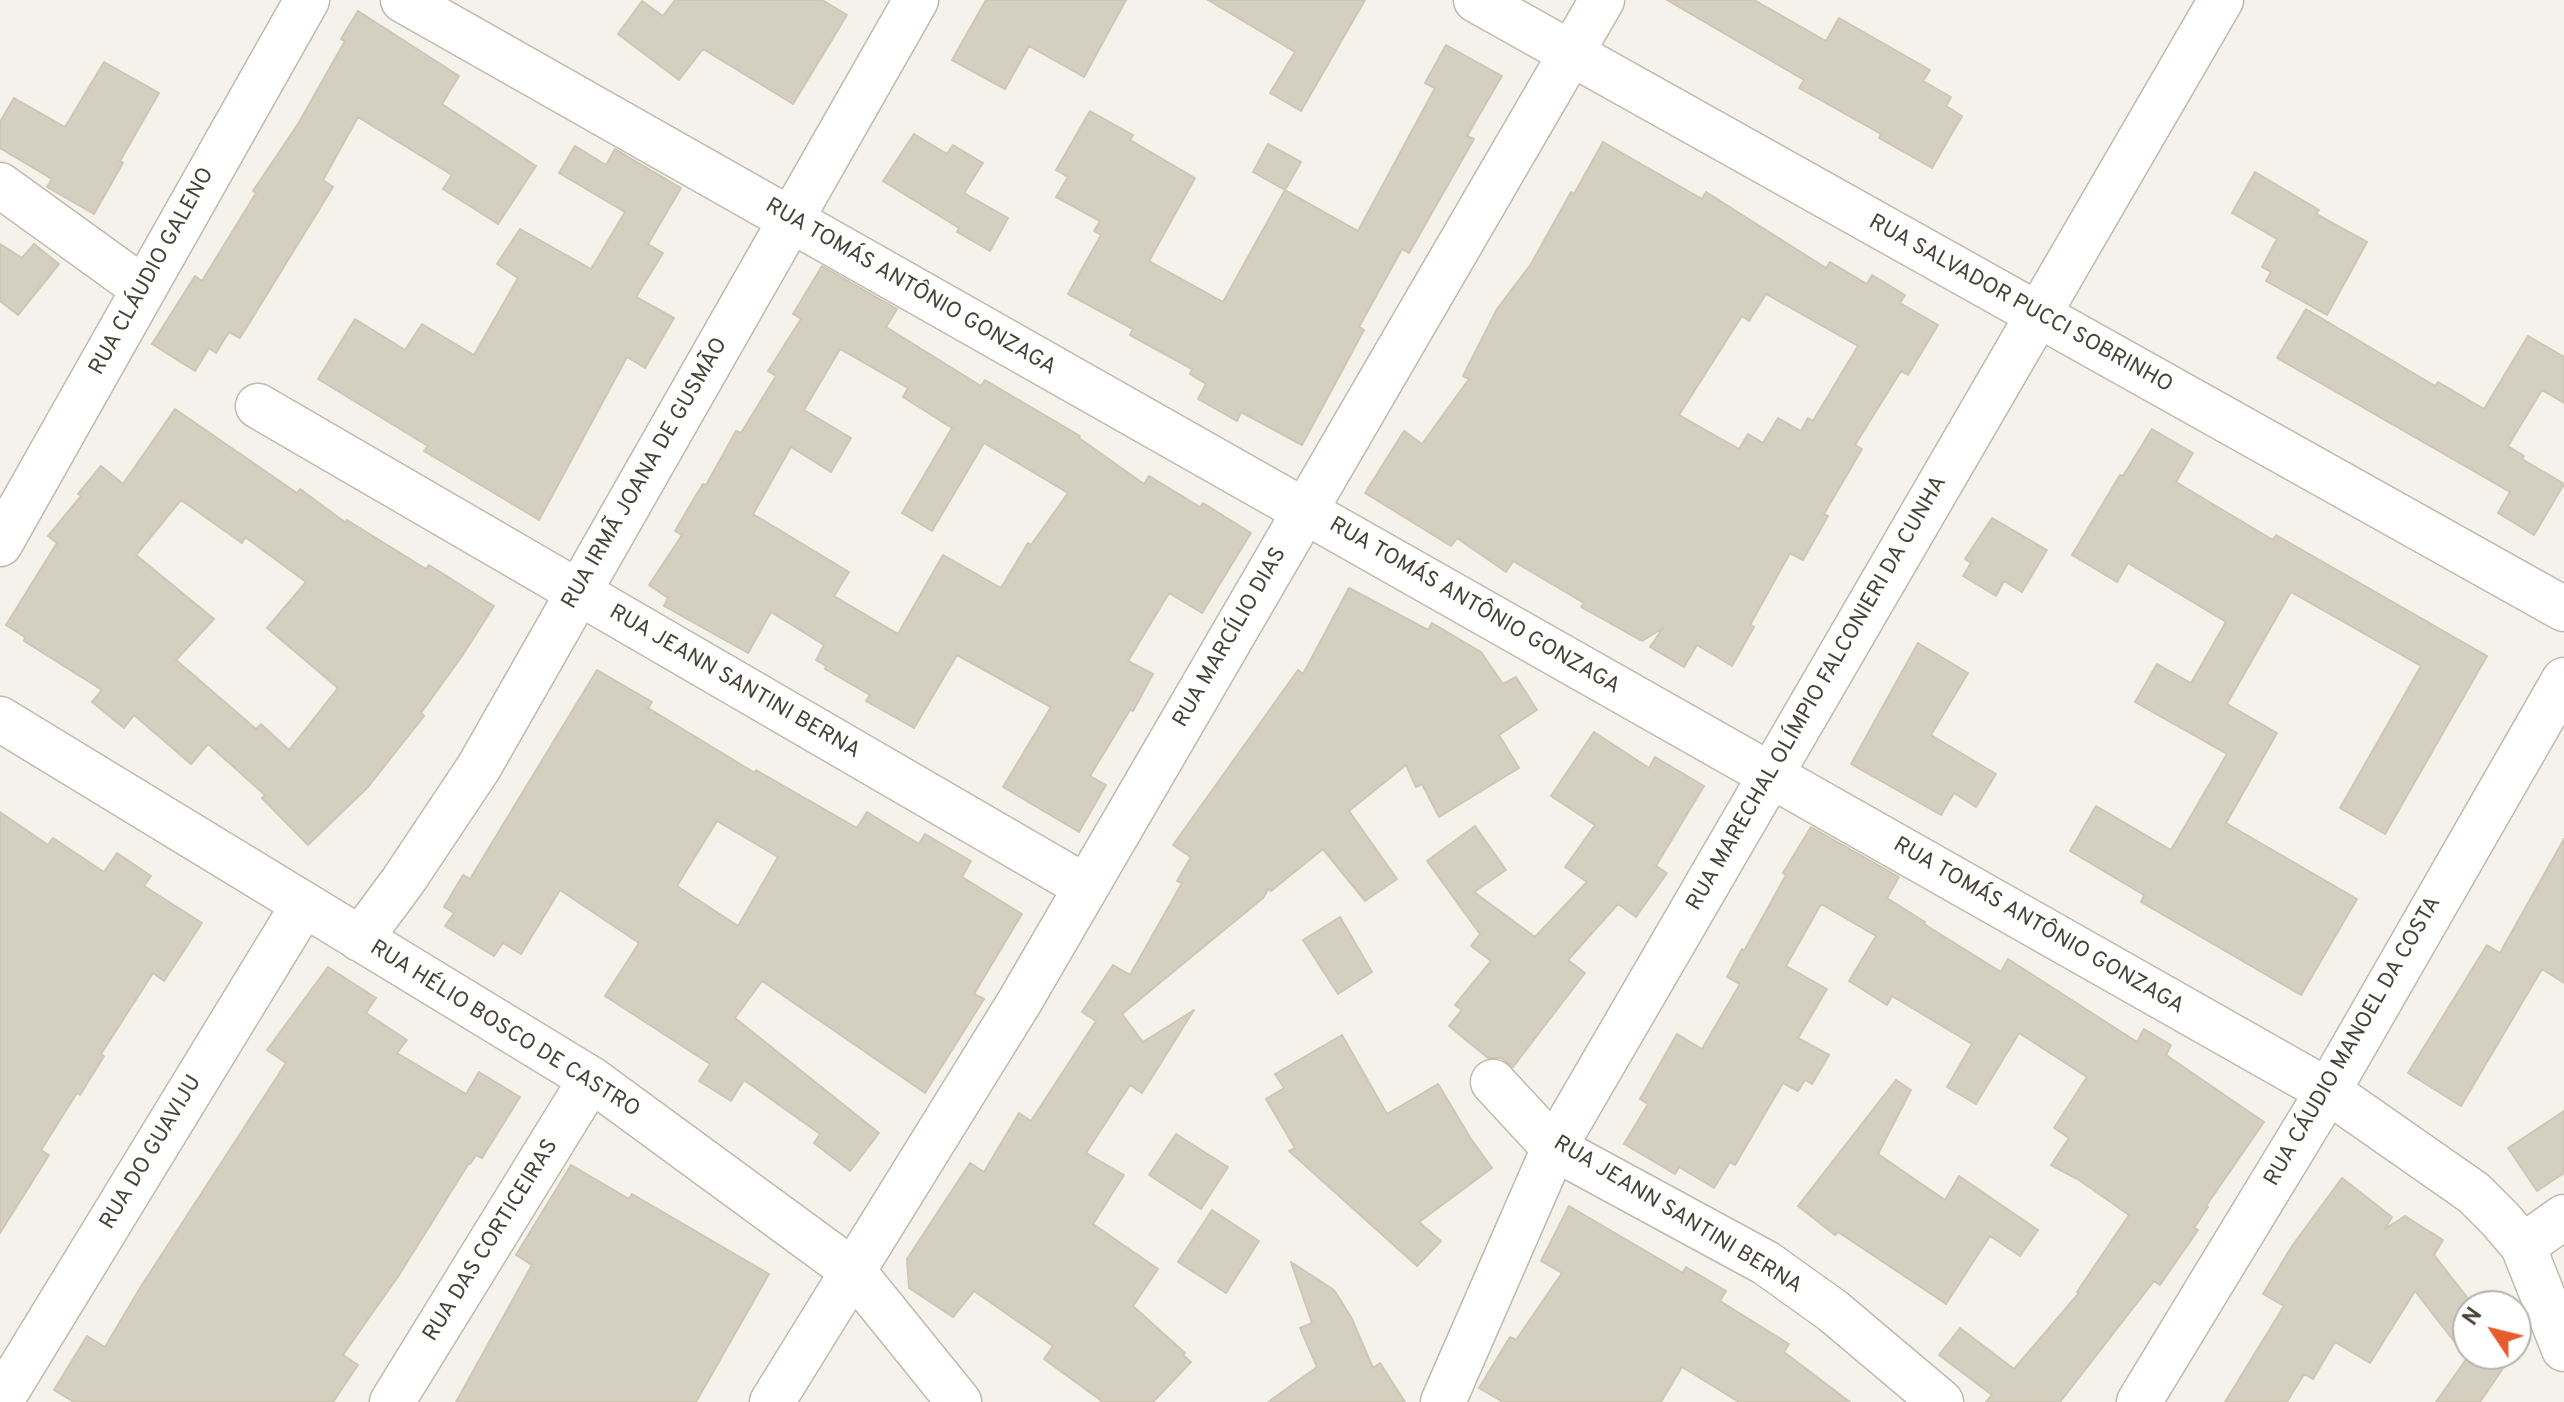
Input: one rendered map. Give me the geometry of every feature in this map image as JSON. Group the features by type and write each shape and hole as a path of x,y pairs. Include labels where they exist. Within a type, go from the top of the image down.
{"street":[{"name":"RUA CLÁUDIO GALENO","path":"0,544 307,0"},
{"name":"RUA TOMÁS ANTÔNIO GONZAGA","path":"403,0 2328,1091 2474,1193 2523,1246"},
{"name":"RUA IRMÃ JOANA DE GUSMÃO","path":"360,939 450,813 916,0"},
{"name":"RUA SALVADOR PUCCI SOBRINHO","path":"1476,0 2564,609"},
{"name":"RUA MARCÍLIO DIAS","path":"772,1402 972,1081 1602,0"},
{"name":"RUA MARECHAL OLÍMPIO FALCONIERI DA CUNHA","path":"1443,1402 1554,1148 2221,0"},
{"path":"0,185 144,289"},
{"name":"RUA JEANN SANTINI BERNA","path":"258,406 1086,887"},
{"name":"RUA CÁUDIO MANOEL DA COSTA","path":"2139,1402 2328,1091 2564,680"},
{"name":"RUA HÉLIO BOSCO DE CASTRO","path":"1,721 591,1079 853,1271 959,1402"},
{"name":"RUA DO GUAVIJU","path":"0,1402 304,904"},
{"name":"RUA DAS CORTICEIRAS","path":"392,1402 591,1079"},
{"name":"RUA JEANN SANTINI BERNA","path":"1493,1082 1554,1148 1766,1263 1833,1311 1941,1402"},
{"path":"2564,1217 2523,1246 2564,1349"}],"building":[{"path":"675,0 822,0 847,15 793,104 703,49 679,80 618,34 642,1 663,16"},
{"path":"986,0 1126,0 1084,77 1029,46 1005,89 952,60"},
{"path":"1208,0 1365,0 1301,111 1270,93 1295,52"},
{"path":"1667,0 1754,0 1826,41 1839,18 1930,70 1923,81 1951,97 1946,106 1962,116 1932,168 1879,138 1881,134 1799,88 1804,80"},
{"path":"358,11 459,76 442,104 536,166 498,224 443,189 452,175 358,117 323,180 333,187 240,338 229,332 216,353 209,348 195,371 152,344 195,276 202,281 256,193 253,191 298,124 345,41 341,39"},
{"path":"1446,45 1502,76 1467,136 1474,139 1409,253 1402,249 1359,327 1364,330 1302,445 1241,412 1237,421 1198,399 1206,384 1190,374 1192,369 1130,335 1133,329 1068,294 1101,235 1094,231 1100,221 1056,197 1068,177 1056,170 1090,111 1133,135 1130,140 1195,178 1149,261 1223,302 1285,190 1358,231 1435,88 1425,83"},
{"path":"104,62 159,93 94,214 47,187 52,179 0,148 0,122 14,98 65,127"},
{"path":"914,134 947,154 953,145 983,163 964,193 1008,218 990,251 883,181"},
{"path":"1603,142 1702,199 1706,192 1826,268 1830,262 1867,284 1872,275 1905,295 1900,303 1938,325 1908,375 1901,371 1855,445 1862,449 1824,514 1828,516 1803,560 1790,553 1750,625 1754,627 1732,666 1697,645 1684,667 1650,647 1663,628 1642,641 1581,607 1584,603 1513,561 1506,572 1457,538 1451,546 1365,493 1404,431 1422,444 1469,379 1463,376 1497,309 1531,264 1571,192 1574,194","holes":["1766,294 1858,346 1813,421 1808,418 1801,431 1778,418 1763,443 1748,434 1739,449 1679,415 1742,316 1749,321"]},
{"path":"1268,144 1301,162 1285,190 1253,172"},
{"path":"575,146 606,165 615,149 681,188 648,244 663,253 636,297 674,318 645,368 627,357 539,520 424,451 428,446 318,379 355,319 405,350 422,324 474,355 518,278 497,264 520,229 591,269 625,212 559,173"},
{"path":"2255,172 2319,210 2316,214 2367,242 2327,315 2266,281 2271,272 2262,267 2277,239 2232,213"},
{"path":"0,244 22,258 34,244 59,264 18,315 0,301"},
{"path":"822,266 897,309 886,327 981,386 985,380 1080,436 1144,484 1149,476 1200,507 1203,503 1251,533 1202,613 1169,593 1128,661 1153,674 1133,711 1130,710 1090,776 1106,785 1079,832 1003,787 1051,707 957,655 914,728 866,701 870,695 825,669 826,666 816,660 824,645 771,612 748,653 664,606 668,598 649,585 682,535 675,531 689,507 703,484 706,485 736,431 741,433 776,376 768,371 801,319 793,314","holes":["840,349 908,388 903,397 952,428 902,513 932,531 984,443 1068,493 1031,545 1028,543 1001,588 943,555 898,634 834,596 849,572 753,514 791,447 831,472 851,438 804,410"]},
{"path":"2306,309 2435,386 2438,382 2484,409 2528,336 2564,357 2564,403 2542,390 2508,446 2524,456 2522,459 2564,484 2534,535 2498,513 2510,492 2277,358"},
{"path":"175,409 297,493 300,489 346,523 347,520 426,569 429,565 494,606 421,713 424,716 368,787 308,845 262,798 265,795 208,744 191,764 134,715 124,728 92,702 102,690 24,641 25,637 6,625 57,543 48,536 101,466 123,484","holes":["181,500 242,543 245,537 306,582 267,628 338,688 289,750 261,724 256,729 176,660 214,619 136,555"]},
{"path":"2152,429 2193,453 2176,482 2273,540 2276,535 2487,656 2385,834 2340,808 2421,666 2291,592 2227,704 2277,733 2226,823 2357,899 2301,995 2141,902 2144,895 2070,851 2096,806 2171,850 2227,754 2135,702 2157,664 2191,683 2226,622 2128,563 2117,582 2072,555"},
{"path":"1992,518 2047,550 2022,592 2004,581 1996,596 1963,576 1971,563 1965,559"},
{"path":"1349,588 1428,630 1432,623 1481,652 1503,684 1516,677 1537,710 1499,735 1519,768 1439,817 1422,784 1416,787 1406,765 1349,811 1397,879 1365,901 1323,849 1271,891 1269,888 1263,898 1122,1014 1143,1042 1194,1010 1142,1093 1130,1085 1086,1153 1124,1175 1093,1224 1158,1269 1133,1306 1191,1362 1153,1402 1103,1402 1044,1359 1053,1346 974,1291 953,1317 909,1288 907,1259 970,1163 984,1172 1019,1113 1031,1121 1096,1021 1082,1012 1113,965 1130,975 1182,883 1177,881 1191,857 1173,845 1298,670 1303,674"},
{"path":"1918,643 1968,673 1931,735 1996,774 1976,807 1954,793 1941,815 1851,764"},
{"path":"597,670 652,702 648,708 755,773 756,770 857,828 867,812 919,844 925,834 971,861 962,877 1022,914 974,994 984,999 925,1093 762,981 735,1018 879,1133 850,1171 814,1143 820,1134 744,1080 731,1101 699,1081 710,1064 605,996 639,943 560,890 521,954 503,943 494,956 445,926 454,913 444,907 463,875 470,879","holes":["717,821 778,857 738,926 677,886"]},
{"path":"1594,732 1649,768 1655,757 1704,786 1656,866 1667,873 1636,917 1618,904 1568,960 1585,973 1513,1067 1501,1058 1488,1058 1449,1026 1462,1010 1455,1005 1491,961 1471,946 1480,934 1427,861 1475,826 1506,870 1474,892 1535,937 1587,882 1565,867 1595,825 1551,796"},
{"path":"0,812 48,845 53,838 104,872 117,853 151,876 144,886 202,923 164,981 153,973 101,1054 104,1056 80,1095 77,1093 41,1150 49,1155 0,1233"},
{"path":"1811,827 1899,877 1887,898 1924,924 2001,972 2008,959 2137,1042 2144,1029 2171,1045 2166,1055 2264,1122 2206,1206 2194,1228 2198,1230 2160,1285 2154,1281 2060,1402 1986,1402 1992,1395 1939,1355 1960,1328 2014,1369 2079,1293 2129,1215 2079,1180 2051,1165 2069,1138 2054,1128 2087,1077 2019,1033 1976,1104 1947,1087 1972,1044 1892,996 1887,1005 1849,981 1876,936 1821,904 1786,966 1827,989 1798,1038 1829,1055 1812,1084 1805,1080 1798,1091 1783,1083 1735,1165 1730,1162 1714,1188 1679,1167 1675,1174 1624,1144 1648,1104 1640,1099 1677,1034 1702,1049 1740,984 1727,977"},
{"path":"2564,839 2564,983 2542,969 2461,1106 2408,1073 2487,945 2500,953"},
{"path":"1340,917 1372,972 1338,994 1303,940"},
{"path":"328,967 376,998 366,1013 407,1040 397,1053 466,1094 479,1072 520,1097 482,1158 476,1155 469,1163 399,1275 343,1355 358,1365 333,1402 74,1402 54,1390 87,1336 105,1347 286,1063 267,1050"},
{"path":"1342,1035 1387,1114 1438,1084 1492,1168 1419,1222 1441,1241 1417,1266 1289,1151 1295,1148 1266,1099 1284,1088 1275,1074"},
{"path":"1896,1080 1911,1090 1878,1154 1945,1200 1959,1176 2038,1230 2020,1256 1990,1236 1946,1304 1838,1232 1835,1235 1798,1206"},
{"path":"2564,1111 2564,1173 2537,1191 2508,1148"},
{"path":"1176,1134 1228,1167 1201,1209 1149,1175"},
{"path":"571,1165 629,1199 632,1194 769,1274 696,1402 456,1402 532,1265 516,1255"},
{"path":"2342,1178 2392,1217 2385,1229 2405,1216 2443,1240 2434,1255 2461,1290 2452,1290 2452,1339 2415,1291 2370,1363 2335,1342 2313,1379 2304,1374 2287,1402 2225,1402 2284,1306 2263,1294 2292,1246"},
{"path":"1569,1206 1683,1273 1686,1267 1726,1291 1720,1301 1789,1344 1784,1352 1850,1402 1739,1402 1682,1367 1661,1402 1503,1402 1479,1388 1510,1337 1516,1340 1562,1273 1541,1261"},
{"path":"1212,1210 1259,1241 1226,1293 1178,1262"},
{"path":"1291,1262 1334,1290 1351,1317 1373,1368 1380,1363 1405,1402 1268,1402 1317,1367 1300,1328 1312,1323"},
{"path":"2459,1370 2502,1370 2480,1402 2436,1402"}]}
